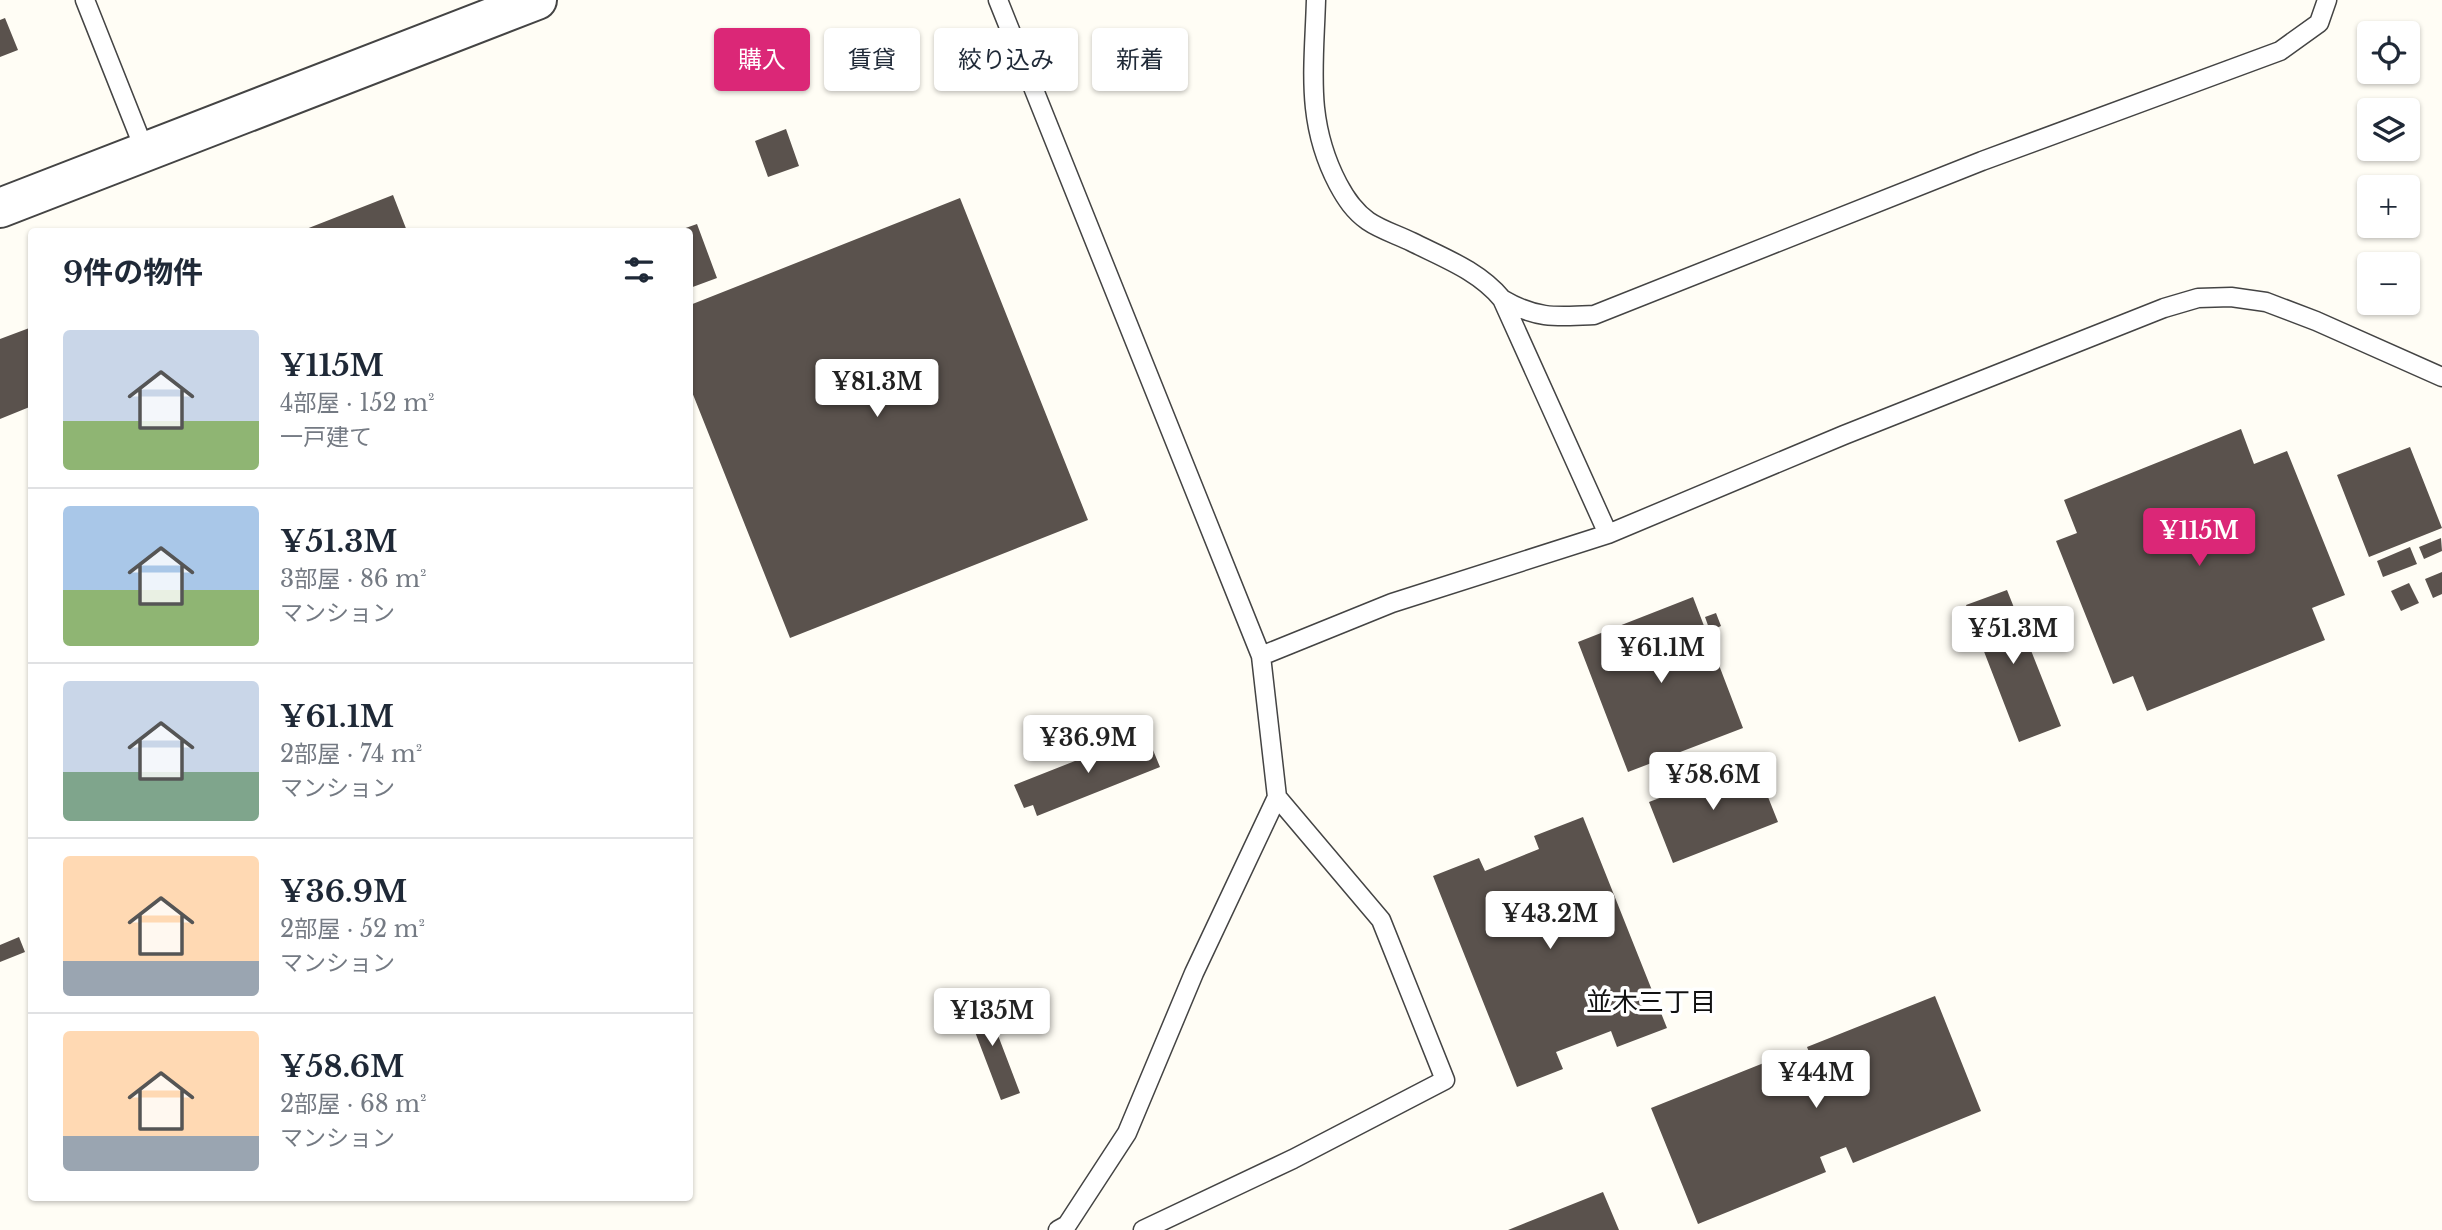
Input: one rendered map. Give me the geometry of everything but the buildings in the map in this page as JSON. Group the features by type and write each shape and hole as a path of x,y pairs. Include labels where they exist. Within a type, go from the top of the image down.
{"street":[{"path":"0,208 537,0"}],"lane":[{"path":"85,0 145,151"},
{"path":"998,0 1261,656 1277,797 1194,973 1127,1133 1066,1228"},
{"path":"1315,0 1312,93 1317,132 1332,172 1349,204 1369,221 1462,267 1490,284 1502,299 1608,534"},
{"path":"1502,299 1523,311 1553,317 1594,316 1982,161 2280,51 2319,23 2327,0"},
{"path":"1261,656 1392,603 1608,534 1843,435 2164,308 2199,298 2231,297 2266,302 2316,321 2442,377"},
{"path":"1143,1230 1293,1158 1445,1080 1381,919 1277,797"}],"district":[{"name":"並木三丁目","path":"1651,1002"}]}
